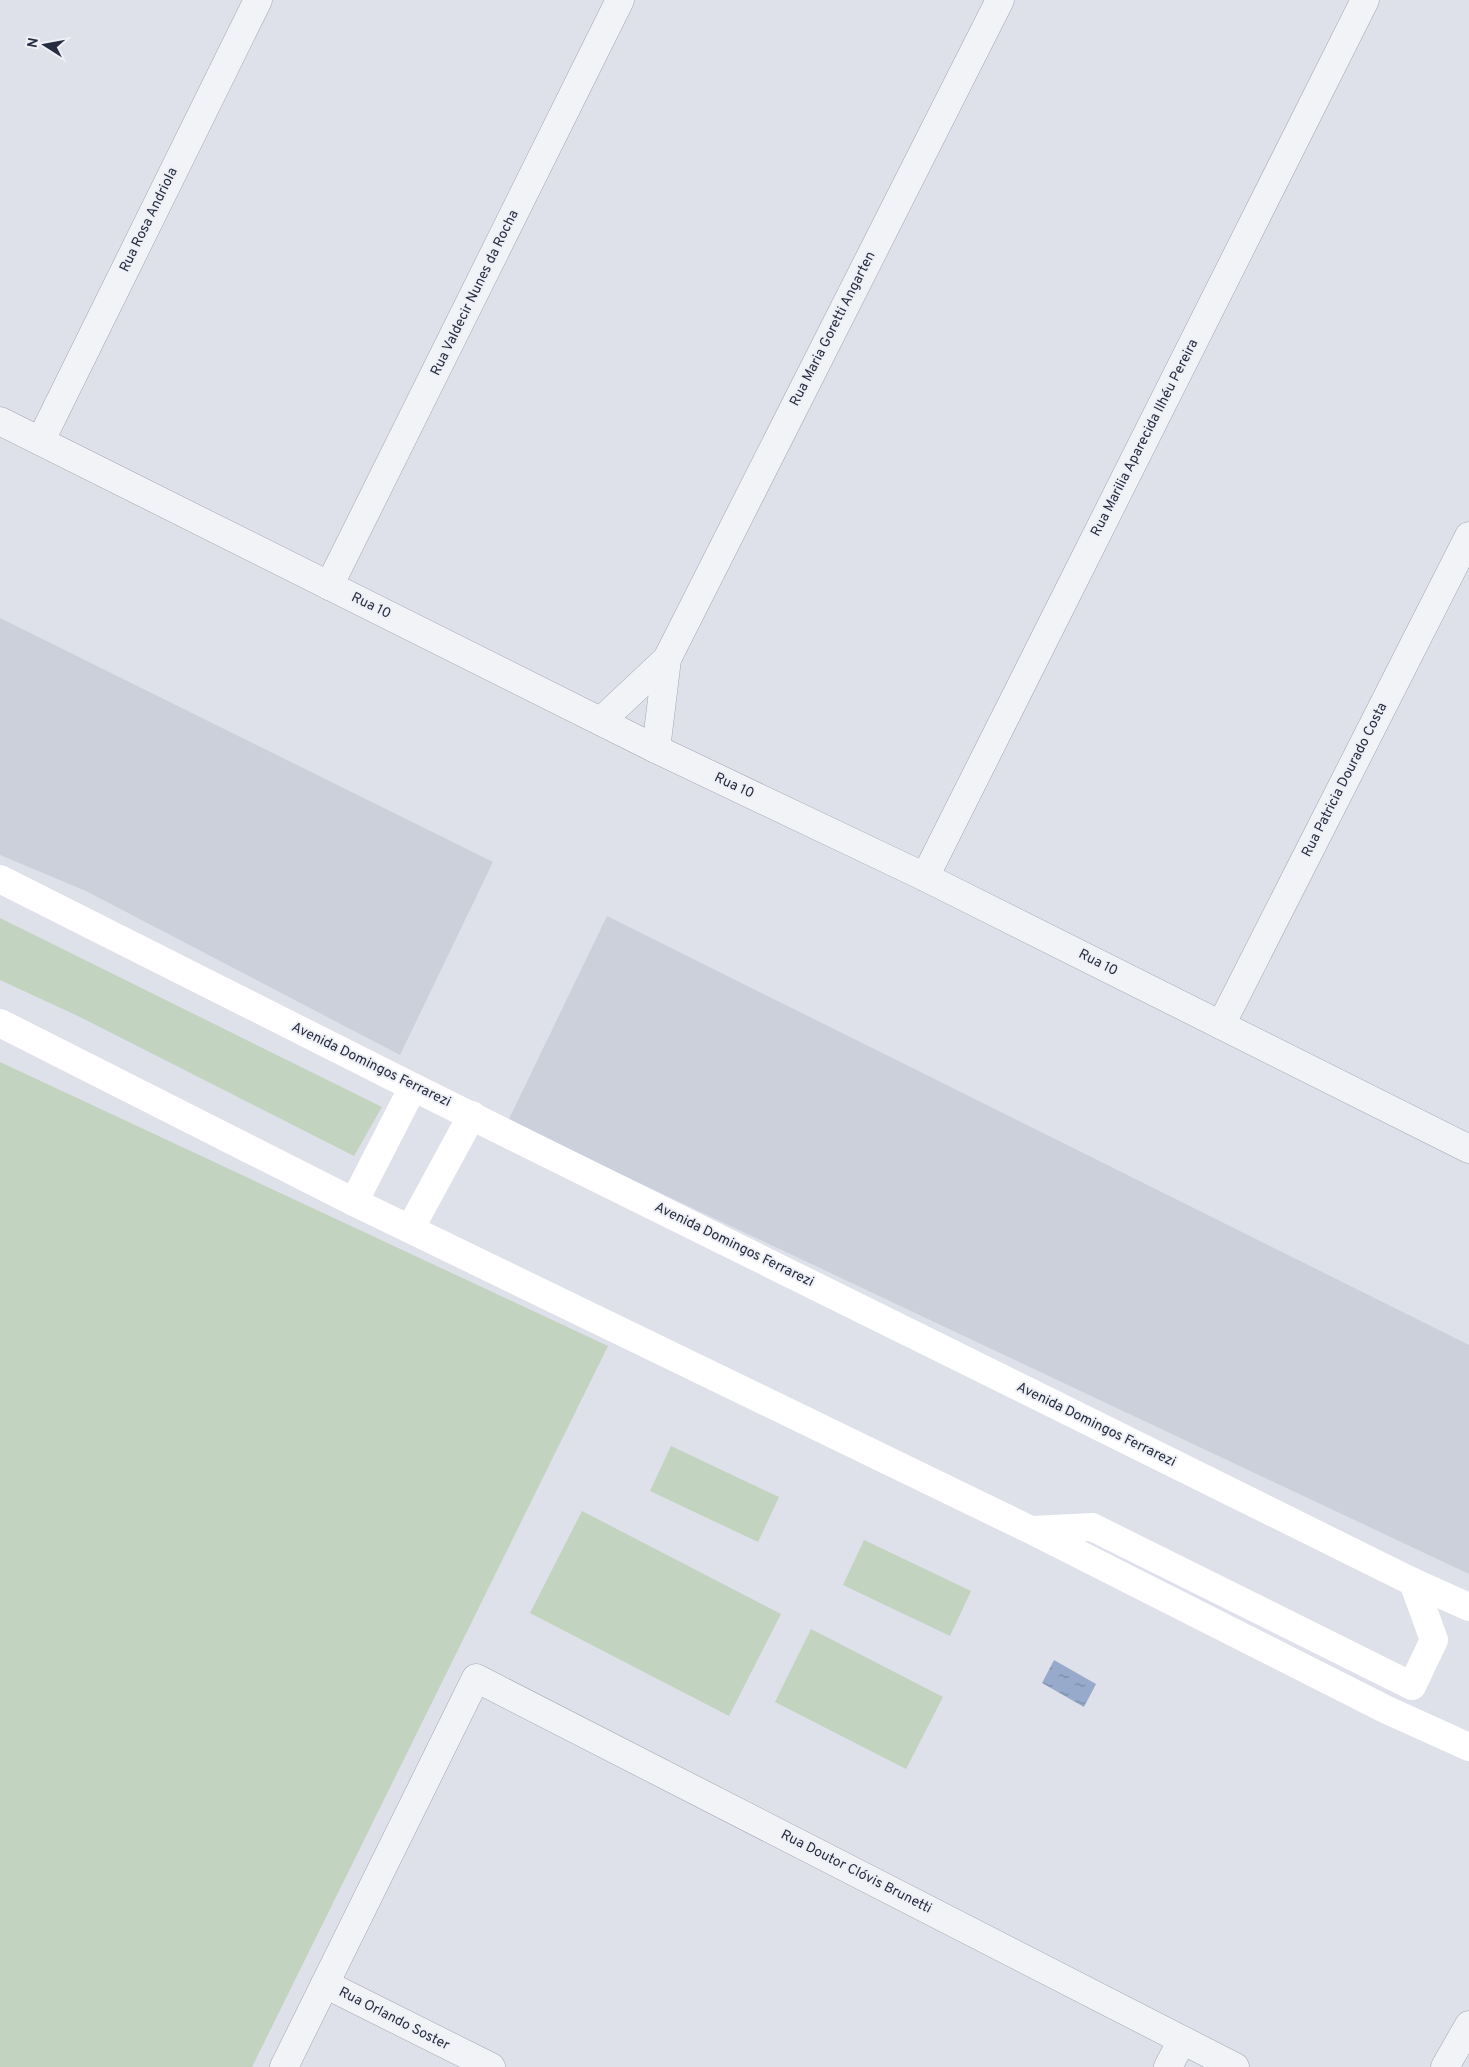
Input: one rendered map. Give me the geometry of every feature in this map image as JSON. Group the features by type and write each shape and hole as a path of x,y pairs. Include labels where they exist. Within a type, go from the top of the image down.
{"main road":[{"name":"Avenida Domingos Ferrarezi","path":"0,879 414,1087 1413,1582 1469,1607"},
{"path":"0,1023 410,1230 1032,1530 1398,1715 1469,1748"},
{"path":"354,1202 414,1087"},
{"path":"410,1230 472,1115"},
{"path":"1032,1530 1092,1527 1412,1686"},
{"path":"1398,1715 1434,1640 1413,1582"}],"street":[{"name":"Rua Rosa Andriola","path":"41,440 258,0"},
{"name":"Rua Valdecir Nunes da Rocha","path":"329,586 620,0"},
{"name":"Rua Maria Goretti Angarten","path":"656,749 667,659 1000,0"},
{"name":"Rua Marilia Aparecida Ilhéu Pereira","path":"925,877 1365,0"},
{"name":"Rua 10","path":"0,421 656,749 925,877 1469,1149"},
{"name":"Rua Patricia Dourado Costa","path":"1221,1025 1469,536"},
{"name":"Rua Maria Goretti Angarten","path":"601,720 667,659"},
{"name":"Rua Doutor Clóvis Brunetti","path":"325,1984 476,1678 1236,2067"},
{"path":"284,2067 325,1984"},
{"name":"Rua Orlando Soster","path":"325,1984 491,2067"},
{"path":"1445,2067 1469,2025"},
{"path":"1168,2067 1182,2040"}],"shaded area":[{"path":"0,618 493,862 400,1055 86,891 0,855"},
{"path":"607,916 1469,1345 1469,1574 508,1121"}],"green space":[{"path":"0,918 382,1107 354,1156 80,1017 0,980"},
{"path":"0,1062 608,1346 252,2067 0,2067"},
{"path":"671,1446 779,1497 758,1542 650,1491"},
{"path":"582,1511 781,1614 729,1716 530,1613"},
{"path":"864,1540 971,1591 950,1636 843,1585"},
{"path":"811,1629 943,1697 906,1769 775,1702"}],"water":[{"path":"1054,1660 1096,1684 1084,1707 1042,1683"}]}
